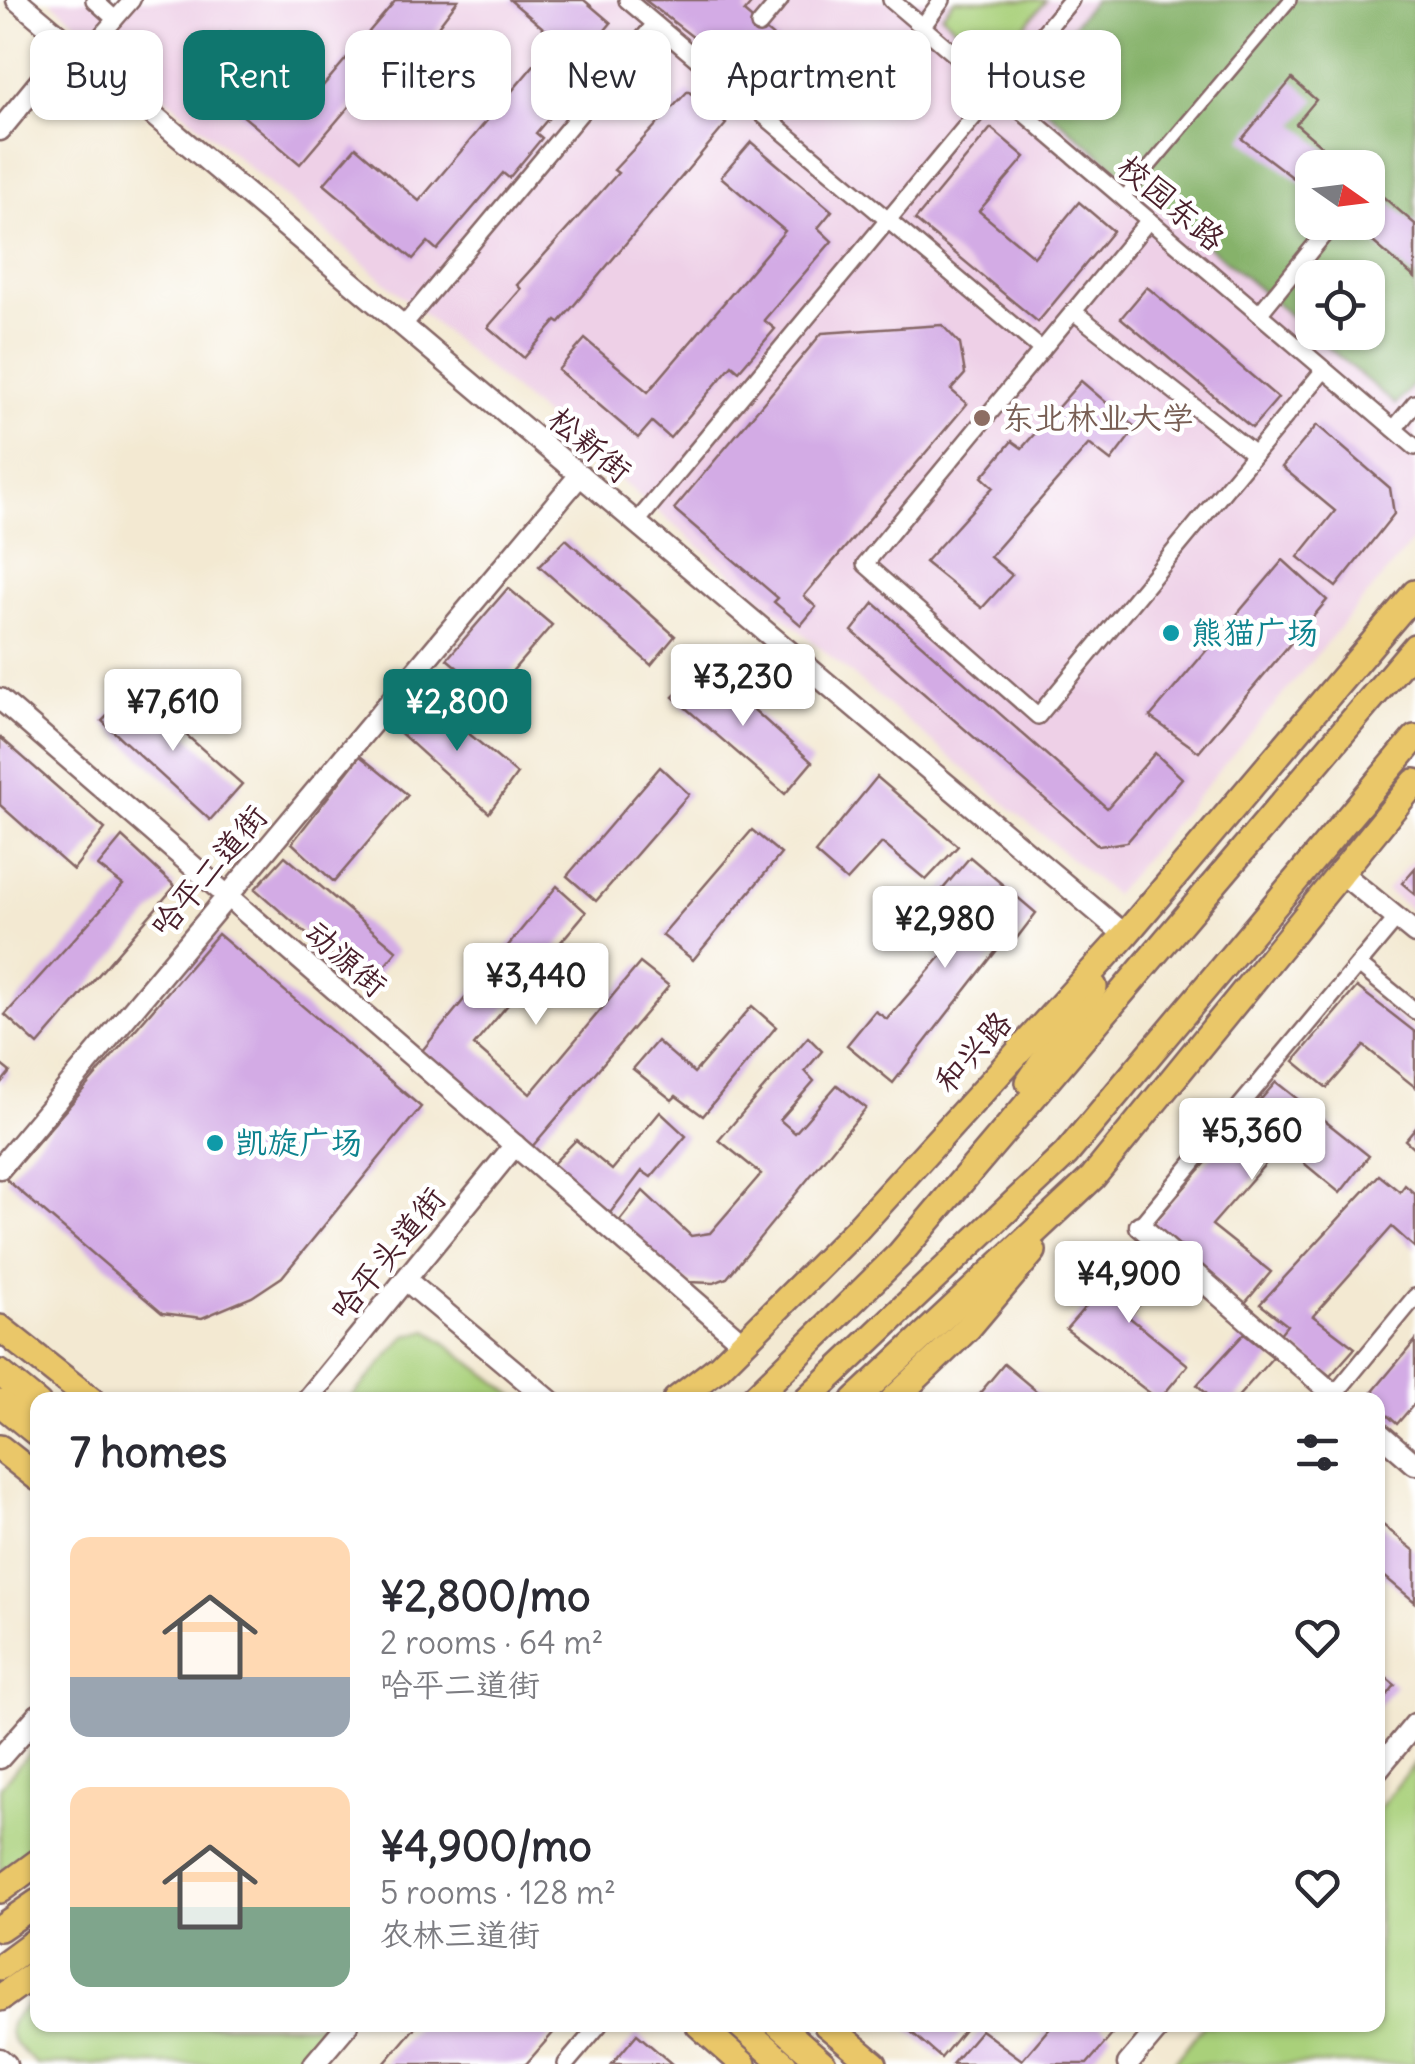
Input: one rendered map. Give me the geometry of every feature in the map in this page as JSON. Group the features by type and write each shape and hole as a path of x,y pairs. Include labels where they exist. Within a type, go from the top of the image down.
{"main road":[{"name":"和兴路","path":"685,1392 743,1343 856,1230 1125,935 1415,593"},
{"path":"760,1392 900,1255 1415,647"},
{"path":"1066,1154 1415,738"},
{"path":"901,1392 968,1328 1415,782"},
{"path":"957,1189 1144,912"},
{"path":"815,1392 1066,1154 1219,1019"},
{"path":"864,1392 1093,1177"},
{"path":"0,1328 81,1392"},
{"path":"0,1373 30,1397"},
{"path":"0,1403 30,1427"},
{"path":"0,1448 30,1472"},
{"path":"0,1890 30,1868"},
{"path":"0,1928 30,1907"},
{"path":"0,1967 30,1945"},
{"path":"0,1998 30,1977"},
{"path":"707,2032 743,2064"},
{"path":"748,2032 784,2064"},
{"path":"787,2032 823,2064"},
{"path":"835,2032 874,2064"}],"street":[{"name":"松新街","path":"17,0 52,30"},
{"path":"94,0 116,18"},
{"path":"102,30 132,0"},
{"path":"627,0 1042,350"},
{"path":"759,24 780,0"},
{"name":"校园东路","path":"891,0 951,51"},
{"path":"922,26 942,0"},
{"path":"1046,30 1071,0"},
{"path":"1124,198 1290,0"},
{"path":"403,326 655,24"},
{"path":"0,130 30,99"},
{"name":"松新街","path":"159,120 1125,935"},
{"path":"636,523 972,120"},
{"name":"校园东路","path":"1032,120 1415,447"},
{"path":"1149,220 865,564 1038,716 1324,370"},
{"path":"1259,314 1319,240"},
{"path":"1074,312 1254,454"},
{"path":"1394,429 1415,404"},
{"name":"哈平二道街","path":"0,1168 580,476"},
{"name":"动源街","path":"0,700 743,1343"},
{"path":"1339,871 1415,933"},
{"path":"1328,1392 1140,1226 1397,918"},
{"path":"1359,965 1415,1010"},
{"name":"哈平头道街","path":"314,1392 515,1146"},
{"path":"406,1280 539,1392"},
{"path":"1340,1392 1415,1297"},
{"path":"1385,1438 1415,1464"},
{"path":"0,1758 30,1724"},
{"path":"1385,1760 1415,1724"},
{"path":"314,2064 341,2032"},
{"path":"566,2064 593,2032"},
{"path":"1128,2064 1155,2032"},
{"path":"0,2059 6,2064"}],"shaded area":[{"name":"东北林业大学","path":"50,0 1415,0 1415,538 1114,895 193,120 325,120 325,30 183,30 183,112 163,95 163,30 86,30"},
{"path":"1415,857 1415,913 1386,890"}],"green space":[{"path":"954,0 1046,0 1022,30 958,30 942,15"},
{"path":"1094,0 1415,0 1415,383 1396,405 1331,350 1385,350 1385,260 1295,260 1295,320 1059,120 1121,120 1121,30 1069,30"},
{"path":"428,1330 509,1392 356,1392 406,1336"},
{"path":"30,1751 30,1849 0,1873 0,1787"},
{"path":"1415,1763 1415,2064 1173,2064 1198,2032 1385,2032 1385,1801"},
{"path":"30,2004 30,2032 325,2032 297,2064 36,2064 12,2037 11,2023"}],"building":[{"path":"396,0 458,0 435,30 370,30"},
{"path":"510,0 584,0 611,23 605,30 545,30"},
{"path":"645,0 754,0 744,12 765,30 691,30 691,36"},
{"path":"345,60 345,111 300,164 248,120 325,120 325,84"},
{"path":"531,69 531,120 547,120 536,133 542,138 509,178 503,173 437,250 428,242 413,259 324,184 356,147 419,201 488,120 511,120 511,92"},
{"path":"1292,79 1316,100 1296,124 1326,150 1295,150 1295,179 1242,139"},
{"path":"688,91 691,120 721,120 726,124 559,323 556,321 524,358 488,327 521,289 517,285 618,173 614,170 661,120 671,120 671,109"},
{"path":"991,128 1025,157 979,211 1034,257 1079,202 1113,231 1038,322 915,220"},
{"path":"751,142 832,211 818,228 832,241 764,320 775,329 739,371 732,365 670,438 652,422 638,438 558,370 585,339 648,392 785,231 721,177"},
{"path":"1385,198 1415,224 1415,278 1371,240 1385,240"},
{"path":"1147,287 1278,398 1252,428 1121,318"},
{"path":"942,325 960,344 965,374 951,390 967,404 804,596 816,607 801,625 774,602 778,598 674,509 822,333"},
{"path":"1081,381 1136,428 1111,461 1089,444 990,557 1012,575 982,608 925,562 993,487 982,477 1012,441 1022,448"},
{"path":"1317,425 1390,488 1394,514 1336,587 1298,557 1335,511 1282,467"},
{"path":"566,539 675,636 651,665 539,566"},
{"path":"1283,560 1327,600 1199,752 1150,717"},
{"path":"508,588 552,625 491,696 447,659"},
{"path":"874,603 1107,808 1155,753 1182,778 1127,842 1099,846 852,631"},
{"path":"704,665 812,762 785,794 673,697"},
{"path":"134,689 242,784 210,820 102,721"},
{"path":"424,696 517,774 489,813 396,729"},
{"path":"0,737 105,829 73,870 0,805"},
{"path":"360,756 408,795 334,882 292,843"},
{"path":"660,767 689,794 596,901 567,876"},
{"path":"877,777 958,846 926,880 882,843 847,881 815,853"},
{"path":"752,830 781,854 693,960 662,935"},
{"path":"122,837 175,886 38,1045 5,1015 123,885 98,866"},
{"path":"285,856 397,951 367,987 255,889"},
{"path":"970,857 1036,913 1010,947 1004,941 893,1083 847,1045 875,1011 887,1019 976,916 955,899 950,905 937,896"},
{"path":"1415,868 1415,894 1402,883"},
{"path":"557,886 586,912 474,1045 530,1094 640,963 669,986 531,1148 421,1052"},
{"name":"凯旋广场","path":"218,934 421,1107 282,1277 252,1297 202,1318 162,1313 6,1179"},
{"path":"1357,987 1415,1032 1415,1087 1364,1046 1327,1088 1294,1061"},
{"path":"752,1006 776,1027 703,1116 676,1096 672,1100 633,1069 657,1041 694,1073"},
{"path":"808,1037 822,1051 805,1071 814,1081 780,1120 795,1133 837,1085 866,1108 727,1278 714,1283 688,1282 669,1271 618,1223 643,1191 691,1236 710,1233 761,1174 719,1140"},
{"path":"0,1064 10,1072 0,1084"},
{"path":"1276,1082 1369,1156 1340,1193 1282,1145 1212,1225 1271,1272 1245,1303 1151,1226"},
{"path":"660,1112 686,1136 651,1177 642,1171 610,1213 552,1165 576,1140 612,1170"},
{"path":"1415,1128 1415,1149 1405,1140"},
{"path":"1379,1175 1400,1192 1405,1185 1415,1194 1415,1248 1392,1227 1313,1316 1355,1348 1330,1376 1279,1335 1287,1325 1260,1304"},
{"path":"1139,1245 1170,1269 1129,1317 1188,1365 1166,1392 1149,1392 1066,1329"},
{"path":"1244,1334 1273,1357 1242,1392 1205,1392 1197,1385"},
{"path":"1415,1341 1415,1403 1397,1424 1385,1413 1385,1392 1373,1392"},
{"path":"1004,1364 1037,1392 981,1392"},
{"path":"1385,1527 1415,1551 1415,1602 1385,1577"},
{"path":"1385,1677 1395,1685 1385,1698"},
{"path":"411,2032 554,2032 526,2064 384,2064"},
{"path":"911,2032 962,2032 941,2058"},
{"path":"979,2032 1022,2060 1046,2032 1112,2035 1087,2064 952,2064"},
{"path":"637,2034 672,2064 612,2064"}],"place":[{"name":"东北林业大学","path":"982,418"},
{"name":"熊猫广场","path":"1171,633"},
{"name":"凯旋广场","path":"215,1143"}]}
